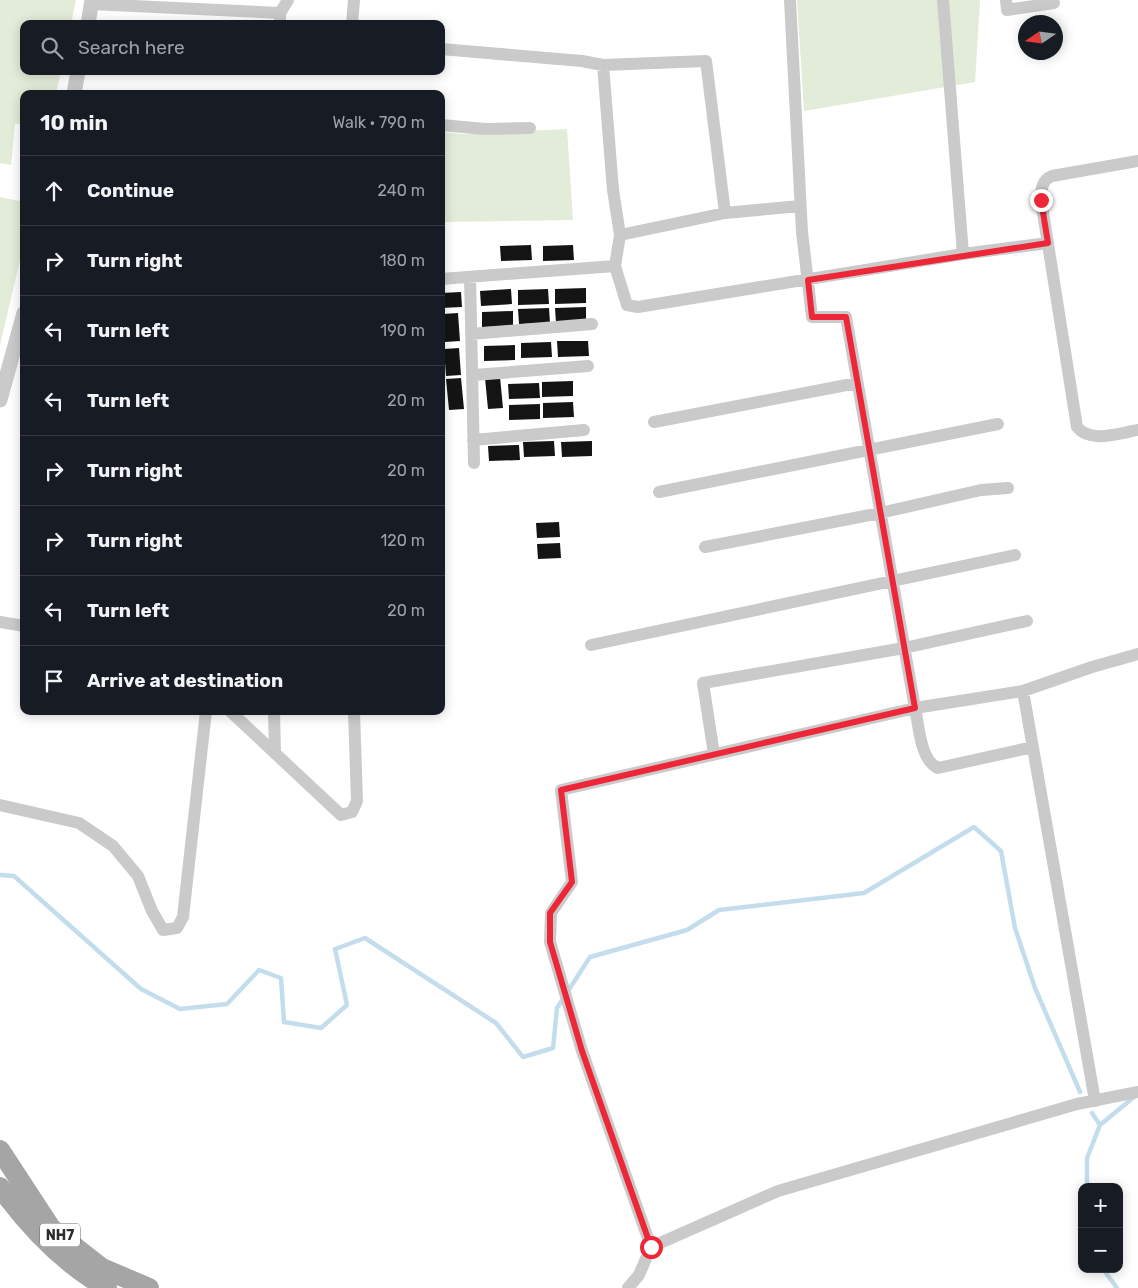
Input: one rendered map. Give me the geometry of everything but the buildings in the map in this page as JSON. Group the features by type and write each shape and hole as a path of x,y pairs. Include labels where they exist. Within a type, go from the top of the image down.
{"main road":[{"name":"NH7","path":"0,1150 51,1228 102,1268 149,1288"},
{"path":"0,1187 24,1220 87,1277 107,1288"}],"street":[{"path":"89,20 92,2 280,18 288,0"},
{"path":"352,20 354,0"},
{"path":"790,0 800,206 812,317 846,317 904,648 925,755 931,765 938,768 1033,747"},
{"path":"943,0 963,254"},
{"path":"1006,0 1007,10 1054,3"},
{"path":"445,49 582,61 604,65 706,61 725,213"},
{"path":"604,65 613,190 620,235 615,266 628,305 638,307 963,254 1048,243"},
{"path":"75,90 77,75"},
{"path":"445,125 530,128"},
{"path":"1138,161 1047,178 1043,184 1041,200 1077,427 1085,434 1093,437 1138,430"},
{"path":"620,235 725,213 800,206"},
{"path":"445,279 615,266"},
{"path":"470,277 474,375 474,463"},
{"path":"471,334 592,324"},
{"path":"0,400 20,328"},
{"path":"474,375 588,366"},
{"path":"654,422 857,383"},
{"path":"659,492 998,424"},
{"path":"473,440 584,430"},
{"path":"705,546 880,513 981,490 1008,488"},
{"path":"591,645 1015,555"},
{"path":"714,754 703,683 904,648 1027,621"},
{"path":"0,622 20,625"},
{"path":"628,1288 639,1275 651,1247 582,1051 550,942 550,913 572,882 561,790 915,708 1023,691 1092,667 1138,654"},
{"path":"1023,691 1095,1102"},
{"path":"0,805 79,823 114,846 138,876 152,911 163,930 177,928 182,917 206,715"},
{"path":"234,715 341,815 352,812 357,801 354,715"},
{"path":"274,715 275,753"},
{"path":"651,1247 778,1191 1077,1104 1095,1102 1138,1092"}],"green space":[{"path":"0,0 76,0 72,20 20,20 20,75 60,75 57,90 20,90 20,124 15,124 11,165 0,163"},
{"path":"797,0 980,0 975,82 804,111"},
{"path":"567,129 573,220 445,222 445,132 463,134"},
{"path":"0,197 20,201 20,260 0,345"}],"waterway":[{"path":"0,875 14,876 141,989 180,1009 227,1004 259,970 281,978 284,1022 321,1028 347,1005 335,949 365,938 496,1023 523,1057 553,1048 557,1008 590,957 687,930 719,910 864,893 974,827 1001,851 1015,928 1035,988 1080,1092"},
{"path":"1100,1125 1134,1097"},
{"path":"1087,1183 1087,1158 1100,1125 1092,1113"},
{"path":"1106,1273 1117,1288"}],"route":[{"path":"651,1247 582,1051 550,942 550,913 572,882 561,790 915,708 846,317 812,317 808,280 963,254 1048,243 1041,200"}]}
